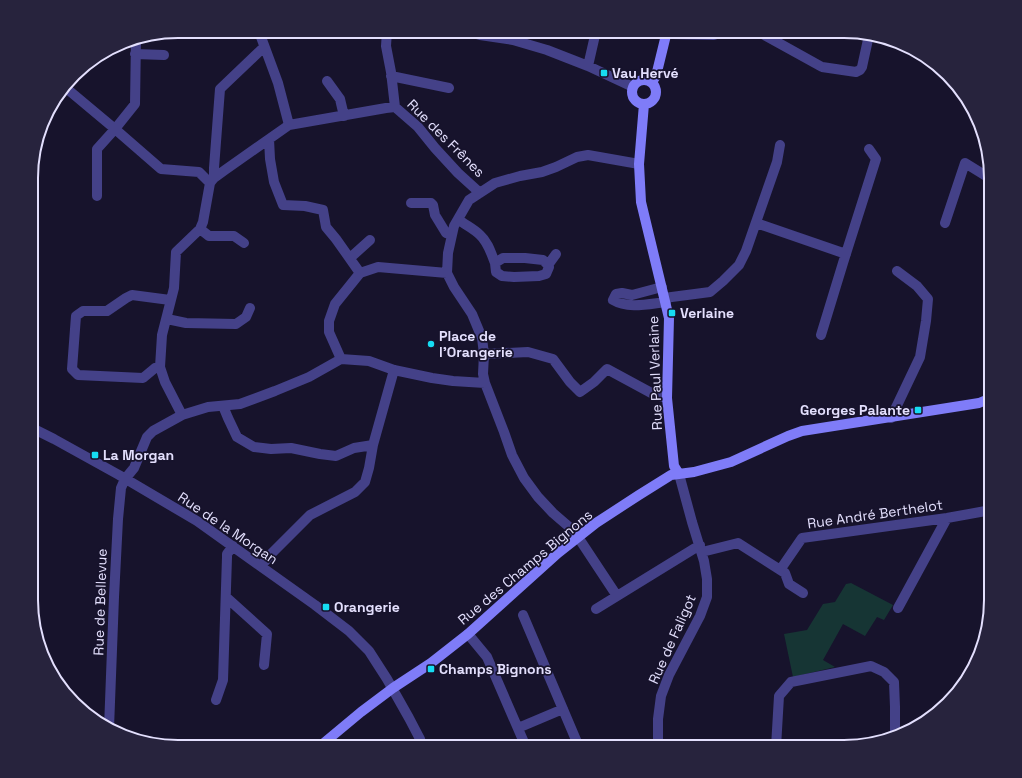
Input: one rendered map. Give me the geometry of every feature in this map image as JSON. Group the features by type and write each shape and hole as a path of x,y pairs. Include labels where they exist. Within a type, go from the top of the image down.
{"street":[{"path":"261,38 278,83 289,125"},
{"name":"Rue des Frênes","path":"387,38 386,46 395,108 418,127 458,173 480,192"},
{"path":"519,38 588,66 633,88"},
{"path":"588,66 594,38"},
{"path":"652,82 656,76 666,38"},
{"path":"770,38 822,67 856,72 862,67 868,40"},
{"path":"97,196 98,149 135,104 136,44"},
{"path":"182,415 165,382 160,367 162,334 174,288 176,252 200,229 203,222 214,168 220,89 264,47"},
{"path":"135,54 164,55"},
{"path":"391,76 450,88"},
{"path":"641,80 648,80 652,82 656,88 656,96 651,102 644,104 634,99 633,88 638,82 641,80"},
{"path":"327,81 340,99 344,116"},
{"path":"69,91 161,169 199,172 212,181"},
{"name":"Rue Paul Verlaine","path":"644,104 639,164 641,202 669,318 667,398 674,466 680,474"},
{"path":"212,181 289,125 386,108 395,108"},
{"path":"269,139 270,159 274,182 283,205 305,206 323,210 326,227 360,273"},
{"path":"662,288 632,295 622,293 616,294 613,300 620,304 634,305 665,300 710,292 724,281 739,265 746,251 777,162 780,145"},
{"path":"821,335 876,159 869,149"},
{"path":"617,596 575,532 553,513 538,497 524,478 512,455 485,383 483,374 484,354 482,338 472,314 454,287 447,273 448,253 454,226 469,200 495,183 542,172 577,157 588,155 639,164"},
{"path":"945,223 965,163 984,175"},
{"path":"411,203 431,203 434,205 435,215 446,233 452,235"},
{"path":"458,219 479,234 489,246 495,263 496,272 502,276 539,276 546,274 549,267 548,265 556,254"},
{"path":"756,223 846,254"},
{"path":"200,229 209,236 234,236 244,243"},
{"path":"350,258 370,240"},
{"path":"495,263 503,258 525,258 544,260 548,265"},
{"path":"447,273 378,267 360,273 335,304 329,321 329,332 341,359 369,361 394,370 432,378 485,383"},
{"path":"891,418 920,357 928,299 917,286 897,271"},
{"path":"160,367 155,368 143,378 78,375 72,369 76,316 83,311 107,311 132,295 170,300"},
{"path":"167,318 186,323 236,324 246,317 250,308"},
{"path":"484,354 528,352 552,359 580,392 594,382 607,369 655,395 667,398"},
{"name":"Rue de Bellevue","path":"110,722 114,596 121,488 125,479 134,468 147,437 153,431 182,415 208,407 240,404 309,377 341,359"},
{"path":"261,566 310,515 355,492 365,482 370,468 372,445 394,370"},
{"path":"979,403 984,401"},
{"path":"979,403 984,404"},
{"name":"Rue des Champs Bignons","path":"327,740 361,712 468,634 531,576 596,523 671,475 694,472 731,462 802,431 979,403"},
{"path":"223,406 237,437 254,447 271,449 291,448 336,456 354,448 372,445"},
{"name":"Rue de la Morgan","path":"38,431 197,521 349,631 369,651 393,688 420,740"},
{"name":"Rue de Faligot","path":"658,740 658,719 662,696 669,675 700,616 706,597 707,579 701,548 692,522 680,474"},
{"name":"Rue André Berthelot","path":"780,570 802,538 947,518 984,511"},
{"path":"898,608 947,518"},
{"path":"596,609 701,548 738,543 785,573 789,584 803,593"},
{"path":"216,700 222,680 227,557 233,546"},
{"path":"226,597 267,634 264,665"},
{"path":"523,615 576,740"},
{"path":"468,634 488,657 523,740"},
{"path":"776,740 779,696 791,682 870,666 884,672 894,682 895,730"},
{"path":"518,728 563,709"}],"green space":[{"path":"851,583 893,605 884,620 877,617 865,636 843,624 823,660 835,667 793,677 784,634 807,630 823,604 835,602 846,584"}],"place":[{"name":"Vau Hervé","path":"604,73"},
{"name":"Verlaine","path":"672,313"},
{"name":"Place de l'Orangerie","path":"431,344"},
{"name":"Georges Palante","path":"918,410"},
{"name":"La Morgan","path":"95,455"},
{"name":"Orangerie","path":"326,607"},
{"name":"Champs Bignons","path":"431,669"}]}
